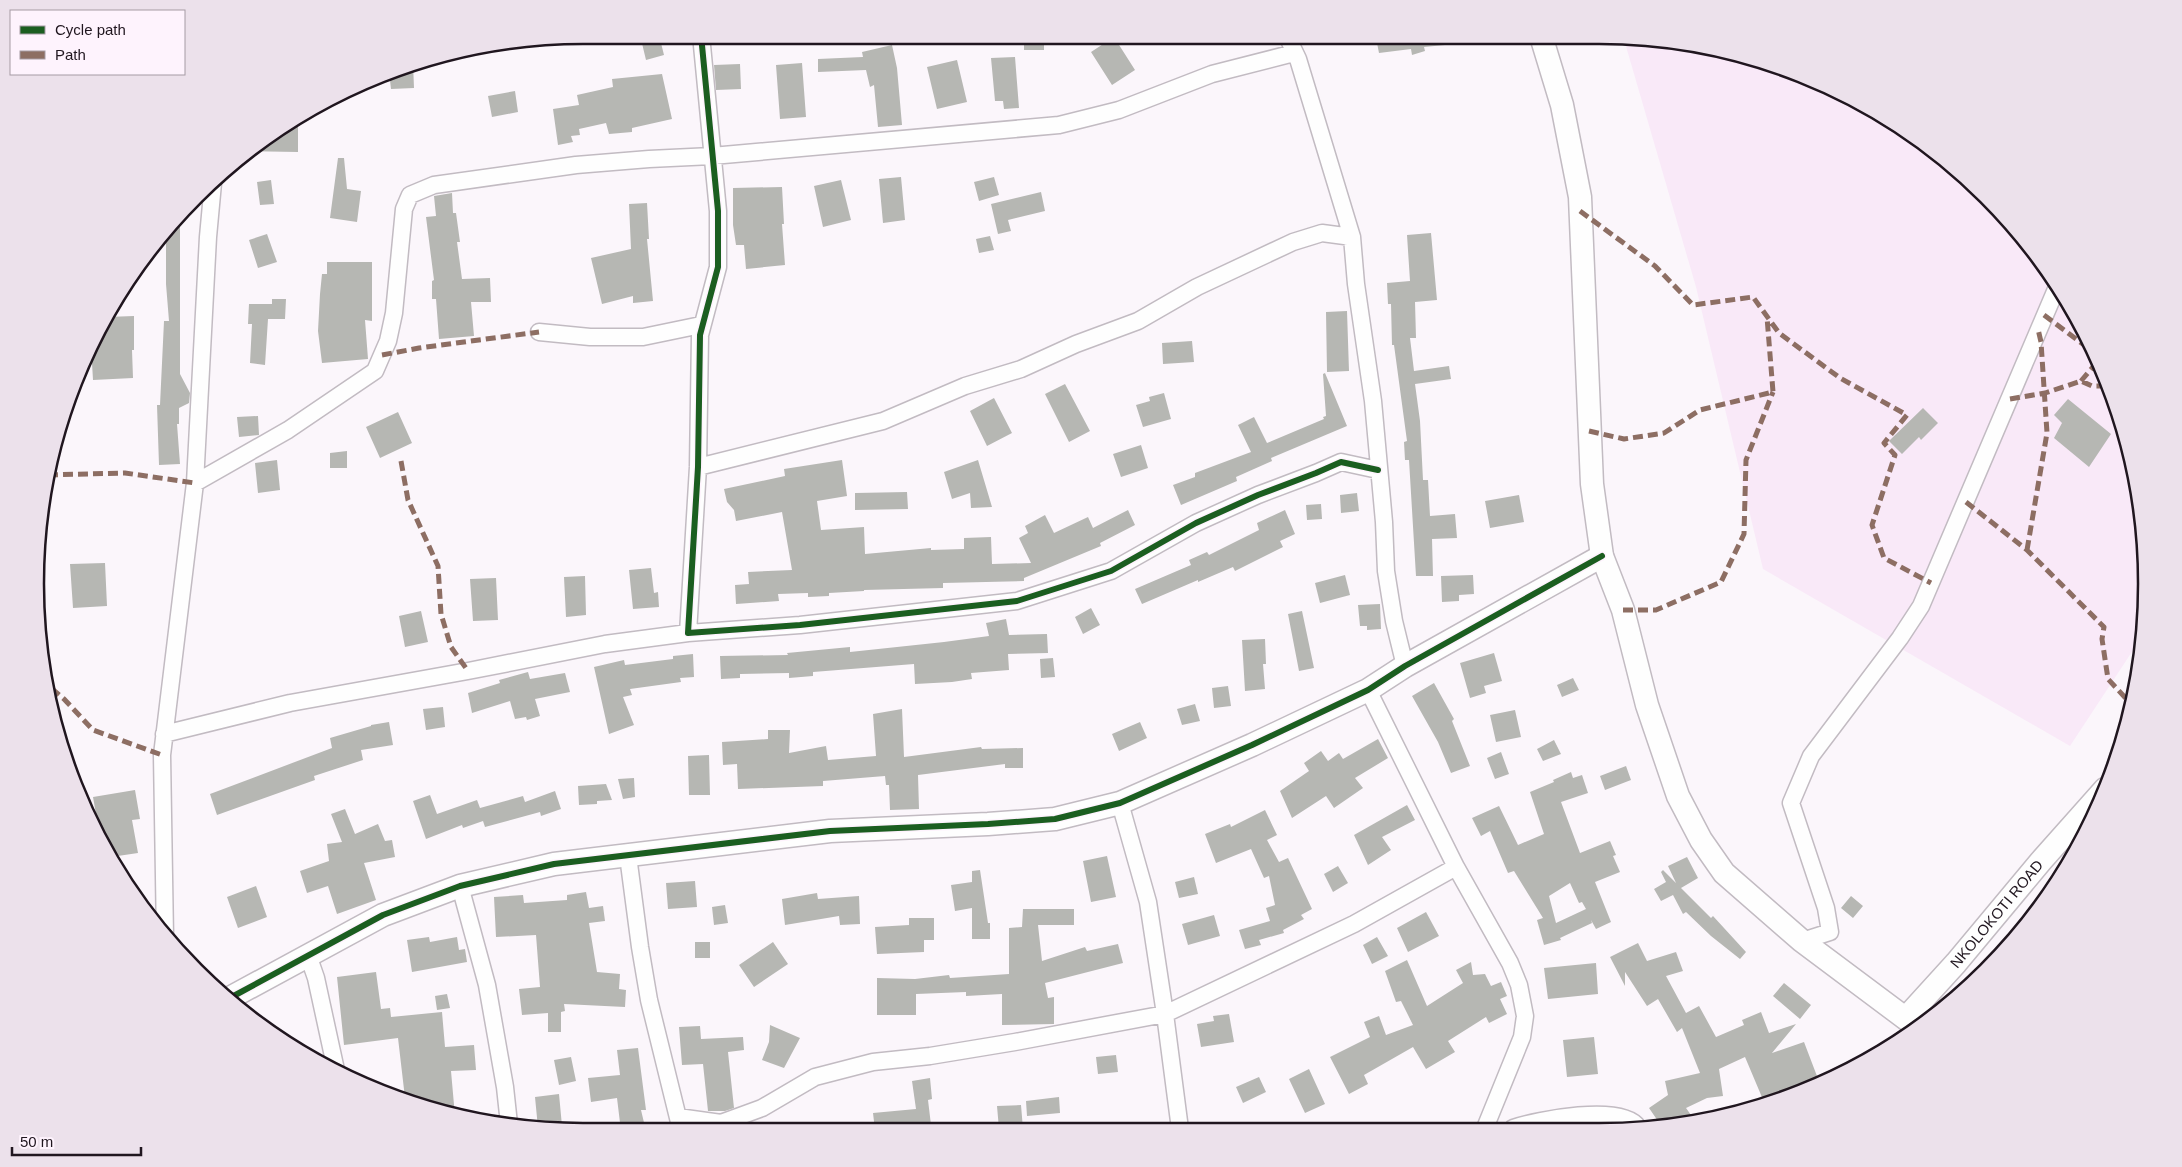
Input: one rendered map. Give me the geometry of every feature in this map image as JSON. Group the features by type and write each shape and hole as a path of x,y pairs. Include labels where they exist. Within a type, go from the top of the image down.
{"street":[{"path":"688,633 698,467 701,326 718,268 718,211 702,44"},
{"path":"1290,44 1298,59 1352,237 1356,284 1373,401 1384,522 1386,571 1394,621 1405,666"},
{"path":"1543,44 1562,105 1580,197 1592,484 1602,556 1623,610 1647,705 1678,796 1701,840 1724,873 1802,941 1912,1022"},
{"path":"195,483 288,430 375,371 388,341 394,313 401,258 404,209 410,195 434,185 576,165 712,156 1059,125 1119,110 1212,74 1294,53"},
{"path":"165,923 162,765 164,734 195,483 212,193"},
{"path":"698,467 883,422 965,386 1021,369 1076,344 1138,321 1197,287 1292,242 1322,233 1352,237"},
{"path":"1802,941 1830,932 1826,908 1791,803 1811,756 1900,638 1921,606 1941,564 1952,530 1966,502 2054,295"},
{"path":"539,332 590,337 643,337 701,326"},
{"path":"164,734 290,703 605,644 688,633 800,625 1017,601 1111,571 1196,523 1258,495 1316,474 1341,462 1378,470"},
{"path":"235,995 383,915 460,886 554,864 830,831 1055,819 1120,803 1252,745 1368,690 1405,666 1602,556"},
{"path":"1368,690 1456,867 1510,963 1519,985 1525,1016 1522,1037 1487,1123"},
{"path":"1120,803 1148,902 1179,1123"},
{"name":"NKOLOKOTI ROAD","path":"1912,1022 1956,963 2090,807"},
{"path":"628,856 649,1000 679,1123"},
{"path":"721,1123 762,1108 815,1077 873,1062 930,1056 1165,1014 1354,924 1456,867"},
{"path":"460,886 487,985 505,1087 508,1118"},
{"path":"308,955 316,978 334,1062"},
{"path":"1526,1123 1548,1119 1604,1115 1623,1117 1630,1122"}],"shaded area":[{"path":"1626,45 1669,48 1738,62 1772,72 1837,99 1868,116 1927,155 1980,202 2027,255 2066,314 2083,345 2097,377 2110,410 2120,444 2134,513 2138,584 2135,648 2070,746 1763,569 1696,287"}],"building":[{"path":"642,44 661,44 664,55 646,60"},
{"path":"1024,44 1044,44 1044,50 1024,50"},
{"path":"1103,44 1118,44 1135,70 1112,85 1091,52"},
{"path":"1377,44 1445,44 1424,47 1425,51 1412,55 1411,49 1379,53"},
{"path":"892,45 897,68 902,125 878,127 874,85 870,87 866,70 818,72 818,59 863,57 862,52"},
{"path":"1015,57 1019,108 1004,109 1003,101 995,101 991,58"},
{"path":"957,60 967,102 937,109 927,67"},
{"path":"802,63 806,117 780,119 776,65"},
{"path":"740,64 741,89 716,90 714,65"},
{"path":"413,71 414,88 391,89 390,80"},
{"path":"662,74 672,119 632,128 632,132 609,134 606,123 579,129 580,135 571,136 573,142 558,145 553,109 579,105 577,95 613,87 612,79"},
{"path":"515,91 518,112 492,117 488,96"},
{"path":"298,126 298,152 260,151"},
{"path":"338,158 344,158 347,189 361,191 357,222 330,218"},
{"path":"901,177 905,220 883,223 879,179"},
{"path":"994,177 999,195 979,201 974,182"},
{"path":"271,180 274,204 260,205 257,182"},
{"path":"841,180 851,220 823,227 814,186"},
{"path":"782,187 785,265 746,269 744,245 736,245 733,225 733,188"},
{"path":"1041,192 1045,211 1008,220 1011,231 998,234 991,204"},
{"path":"452,193 453,213 456,213 460,242 457,242 462,279 490,278 491,302 471,302 474,336 439,339 436,299 432,299 432,281 434,280 426,217 436,216 434,196"},
{"path":"647,203 649,239 647,239 653,301 633,303 633,296 602,304 591,258 631,249 629,204"},
{"path":"180,226 180,374 190,393 189,403 179,408 179,424 177,424 180,464 159,465 157,405 160,405 164,321 169,321 166,284 166,242"},
{"path":"1431,233 1437,300 1415,302 1416,338 1410,338 1414,371 1449,366 1451,379 1415,384 1420,421 1423,480 1428,480 1430,516 1455,514 1457,538 1432,539 1433,576 1416,576 1409,460 1405,460 1404,442 1407,441 1394,345 1392,345 1391,304 1388,304 1387,283 1410,281 1407,235"},
{"path":"267,234 277,262 258,268 249,240"},
{"path":"990,236 994,250 979,253 976,239"},
{"path":"327,262 372,262 372,321 365,320 368,359 322,363 318,331 322,274 327,274"},
{"path":"272,299 286,299 285,319 268,319 265,365 250,363 252,324 248,324 249,304 272,304"},
{"path":"1347,311 1349,371 1327,372 1326,312"},
{"path":"134,316 133,378 93,380 92,361 115,317"},
{"path":"1192,341 1194,362 1163,364 1162,343"},
{"path":"1325,373 1347,426 1271,458 1272,461 1236,477 1237,481 1181,505 1173,485 1195,477 1195,473 1251,452 1238,425 1254,417 1267,443 1324,419 1323,417 1326,416 1323,374"},
{"path":"1065,384 1090,431 1069,442 1045,394"},
{"path":"1164,393 1171,419 1143,427 1136,405 1150,401 1149,397"},
{"path":"994,398 1012,433 987,446 970,411"},
{"path":"2068,399 2111,434 2089,467 2054,438 2062,423 2054,415"},
{"path":"1923,408 1938,423 1921,440 1919,437 1902,454 1889,441"},
{"path":"398,412 412,443 380,458 366,427"},
{"path":"258,416 259,435 239,437 237,417"},
{"path":"1141,445 1148,468 1121,477 1113,454"},
{"path":"347,451 347,468 330,468 330,453"},
{"path":"277,460 280,490 258,493 255,463"},
{"path":"842,460 847,496 817,501 821,530 864,527 865,554 931,548 931,550 964,549 964,538 991,537 992,564 1031,563 1019,538 1028,533 1025,526 1045,515 1054,533 1088,517 1093,528 1128,510 1135,525 1100,543 1101,546 1024,578 1024,581 943,583 943,588 864,590 829,593 829,596 808,597 808,593 778,594 779,601 736,604 735,585 749,584 748,572 792,570 782,512 736,521 734,510 727,502 724,489 785,476 784,469"},
{"path":"978,460 992,507 971,508 970,493 952,499 944,472"},
{"path":"907,492 908,509 855,510 855,493"},
{"path":"1357,493 1359,511 1341,513 1340,495"},
{"path":"1519,495 1524,522 1490,528 1485,501"},
{"path":"1321,504 1322,519 1307,520 1306,505"},
{"path":"1285,510 1295,534 1280,541 1283,547 1235,571 1233,567 1142,604 1135,589 1191,565 1189,560 1207,552 1209,555 1259,530 1257,523"},
{"path":"105,563 107,606 73,608 70,564"},
{"path":"651,568 654,593 658,592 659,607 633,609 629,570"},
{"path":"1345,575 1350,595 1320,603 1315,583"},
{"path":"1473,575 1474,594 1459,595 1459,601 1442,602 1441,576"},
{"path":"585,576 586,615 566,617 564,577"},
{"path":"496,578 498,620 473,621 470,579"},
{"path":"1380,604 1381,629 1367,630 1367,626 1360,626 1358,605"},
{"path":"1091,608 1100,625 1083,634 1075,617"},
{"path":"421,611 428,642 405,647 399,616"},
{"path":"1302,611 1314,668 1299,671 1288,614"},
{"path":"1006,619 1009,635 1047,634 1048,653 1008,654 1009,670 971,673 972,679 952,682 915,684 914,664 813,672 813,676 789,678 789,673 740,674 740,678 721,679 720,656 788,655 787,653 850,647 850,652 944,642 989,636 986,623"},
{"path":"1265,639 1266,664 1263,664 1265,689 1245,691 1242,640"},
{"path":"1494,653 1502,681 1484,686 1486,693 1470,698 1460,663"},
{"path":"693,654 694,677 680,678 681,682 630,689 632,695 623,697 634,725 609,734 594,667 624,660 625,665 673,659 673,656"},
{"path":"1053,658 1055,677 1041,678 1040,659"},
{"path":"528,672 530,679 565,673 570,692 535,699 540,716 527,720 526,717 515,719 510,701 472,713 468,693 500,683 499,680"},
{"path":"1573,678 1579,690 1562,697 1557,685"},
{"path":"1434,683 1454,719 1452,721 1470,766 1451,773 1438,742 1412,696"},
{"path":"1228,686 1231,706 1214,708 1212,688"},
{"path":"1195,704 1200,721 1182,725 1177,709"},
{"path":"443,707 445,727 426,730 423,709"},
{"path":"902,709 904,757 981,747 982,749 1023,748 1023,768 1005,768 1005,764 918,775 919,809 890,810 889,785 886,785 885,776 823,781 823,786 738,789 737,764 723,765 722,742 768,739 768,730 790,730 789,753 826,746 828,760 876,756 873,714"},
{"path":"1515,710 1521,737 1496,742 1490,715"},
{"path":"389,722 393,745 361,750 363,760 314,776 315,780 217,815 210,794 332,748 330,738 371,725"},
{"path":"1140,722 1147,738 1119,751 1112,734"},
{"path":"1378,739 1388,758 1355,778 1363,788 1334,808 1326,796 1292,818 1280,791 1309,771 1304,763 1321,751 1328,761 1339,753 1343,759"},
{"path":"1554,740 1561,754 1543,761 1537,749"},
{"path":"1501,752 1509,774 1495,779 1487,758"},
{"path":"709,755 710,795 689,795 688,756"},
{"path":"1626,766 1631,780 1605,790 1600,776"},
{"path":"1571,772 1573,778 1582,775 1588,793 1561,802 1580,853 1610,841 1616,855 1613,856 1620,872 1595,882 1611,922 1596,929 1591,920 1592,923 1560,938 1561,940 1544,945 1537,920 1543,918 1514,871 1508,873 1490,831 1481,836 1472,818 1499,806 1518,845 1544,834 1530,792 1554,782 1553,780","holes":["1570,883 1579,903 1582,902 1586,909 1556,923 1549,896"]},
{"path":"634,778 635,797 623,799 618,779"},
{"path":"606,784 612,800 597,801 597,804 579,805 578,786"},
{"path":"135,790 140,819 132,820 138,853 118,856 96,816 93,797"},
{"path":"555,791 561,809 541,816 540,812 485,827 483,821 463,828 462,825 426,839 413,801 430,795 437,814 477,800 480,808 523,796 525,802"},
{"path":"1407,805 1415,820 1382,837 1391,850 1368,865 1354,835"},
{"path":"345,809 355,834 378,824 385,841 392,840 395,857 364,863 376,900 337,914 328,886 307,893 300,871 329,861 327,844 342,842 331,814"},
{"path":"1265,810 1277,835 1267,840 1279,862 1288,858 1312,909 1301,915 1304,919 1283,930 1284,933 1259,940 1261,945 1245,949 1239,930 1270,921 1266,908 1275,905 1269,876 1264,878 1251,849 1216,863 1205,834 1230,824 1231,827"},
{"path":"1107,856 1116,897 1091,902 1083,861"},
{"path":"1687,857 1698,878 1681,888 1711,918 1713,916 1746,952 1740,959 1711,936 1686,912 1683,914 1673,895 1661,901 1654,889 1666,882 1661,872 1663,870 1676,883 1668,866"},
{"path":"1338,866 1348,883 1333,892 1324,874"},
{"path":"980,870 988,923 990,923 990,939 972,939 972,908 955,911 951,885 972,882 972,871"},
{"path":"1194,877 1198,894 1179,898 1175,882"},
{"path":"695,881 697,907 668,909 666,883"},
{"path":"256,886 267,917 238,928 227,897"},
{"path":"586,892 589,908 603,906 605,921 589,923 597,972 620,974 619,989 626,990 625,1007 564,1004 565,1011 561,1012 561,1032 548,1032 548,1013 522,1015 519,989 540,987 536,935 496,937 494,897 523,895 524,903 567,900 567,895"},
{"path":"817,893 818,899 859,896 860,924 840,925 839,916 785,925 782,899"},
{"path":"1851,896 1863,906 1853,918 1841,908"},
{"path":"725,905 728,923 714,925 712,907"},
{"path":"1023,909 1074,909 1074,925 1038,925 1042,961 1085,947 1087,951 1118,944 1123,963 1045,983 1048,998 1054,997 1054,1024 1002,1025 1002,994 966,996 966,992 916,994 916,1015 877,1015 877,978 915,979 949,975 950,978 1009,974 1009,928 1022,927"},
{"path":"1426,912 1439,936 1408,952 1397,928"},
{"path":"1214,915 1220,936 1188,945 1182,924"},
{"path":"909,918 934,918 934,940 924,940 924,952 877,954 875,927 909,925"},
{"path":"429,937 430,942 457,937 459,950 465,949 467,962 412,972 407,940"},
{"path":"1377,937 1388,956 1372,964 1363,945"},
{"path":"695,942 710,942 710,958 695,958"},
{"path":"773,942 788,964 754,987 739,965"},
{"path":"1638,943 1647,961 1676,952 1683,971 1666,976 1686,1013 1699,1006 1716,1037 1744,1025 1742,1020 1761,1012 1769,1033 1796,1024 1772,1053 1804,1042 1817,1077 1762,1098 1745,1057 1719,1069 1723,1096 1707,1098 1686,1108 1691,1115 1657,1120 1649,1108 1668,1095 1665,1081 1700,1073 1682,1028 1677,1032 1658,999 1647,1006 1625,972 1625,986 1610,957"},
{"path":"1407,960 1427,1006 1463,983 1456,970 1471,962 1473,975 1485,974 1491,986 1501,982 1507,996 1500,999 1507,1014 1489,1023 1486,1017 1448,1041 1455,1052 1426,1069 1413,1047 1364,1075 1368,1084 1349,1094 1330,1057 1370,1037 1364,1022 1379,1016 1386,1035 1413,1025 1401,1001 1396,1002 1385,971"},
{"path":"1596,963 1598,994 1548,999 1544,968"},
{"path":"376,972 381,1009 390,1008 391,1017 442,1012 445,1047 474,1045 476,1070 451,1071 454,1107 404,1093 398,1038 344,1045 337,977"},
{"path":"1784,983 1811,1005 1800,1019 1773,996"},
{"path":"447,994 450,1008 437,1010 435,996"},
{"path":"1229,1014 1234,1042 1201,1047 1197,1024 1214,1021 1213,1016"},
{"path":"770,1025 800,1038 784,1068 762,1060 769,1042"},
{"path":"700,1026 701,1039 743,1037 744,1050 728,1052 734,1108 725,1111 708,1111 703,1064 682,1065 679,1027"},
{"path":"1594,1037 1598,1074 1567,1077 1563,1040"},
{"path":"638,1048 646,1110 641,1110 644,1123 620,1123 617,1098 591,1102 588,1078 620,1075 617,1050"},
{"path":"1116,1055 1118,1072 1098,1074 1096,1057"},
{"path":"571,1057 576,1081 559,1085 554,1060"},
{"path":"1309,1069 1325,1104 1305,1113 1289,1079"},
{"path":"1259,1077 1266,1092 1243,1103 1236,1087"},
{"path":"930,1078 932,1099 928,1100 931,1123 874,1123 873,1113 916,1109 912,1081"},
{"path":"559,1094 562,1122 537,1121 535,1097"},
{"path":"1059,1097 1060,1113 1027,1116 1026,1101"},
{"path":"1021,1105 1022,1123 998,1123 997,1106"}],"marked path":[{"path":"1580,211 1655,266 1693,305 1753,297 1779,333 1840,378 1907,415 1884,443 1895,455 1872,525 1884,558 1931,583"},
{"path":"2044,315 2082,343"},
{"path":"1589,431 1624,439 1664,433 1700,410 1773,392 1767,317"},
{"path":"2027,550 2047,433 2041,342 2038,329"},
{"path":"382,355 419,348 539,332"},
{"path":"2081,381 2093,367"},
{"path":"2010,399 2045,393 2081,381 2092,386 2101,386"},
{"path":"1623,610 1656,610 1721,582 1744,534 1746,460 1773,392"},
{"path":"401,461 408,500 438,566 441,614 451,647 468,671"},
{"path":"55,475 125,473 195,483"},
{"path":"1966,502 2027,550 2104,627 2102,639 2108,679 2126,698"},
{"path":"54,691 93,730 162,755"}],"cycle path":[{"path":"702,44 718,211 718,267 700,335 698,467 688,633 800,625 1017,601 1111,571 1196,523 1258,495 1341,462 1378,470"},
{"path":"235,995 383,915 460,886 554,864 830,831 1055,819 1120,803 1252,745 1368,690 1405,666 1602,556"}]}
